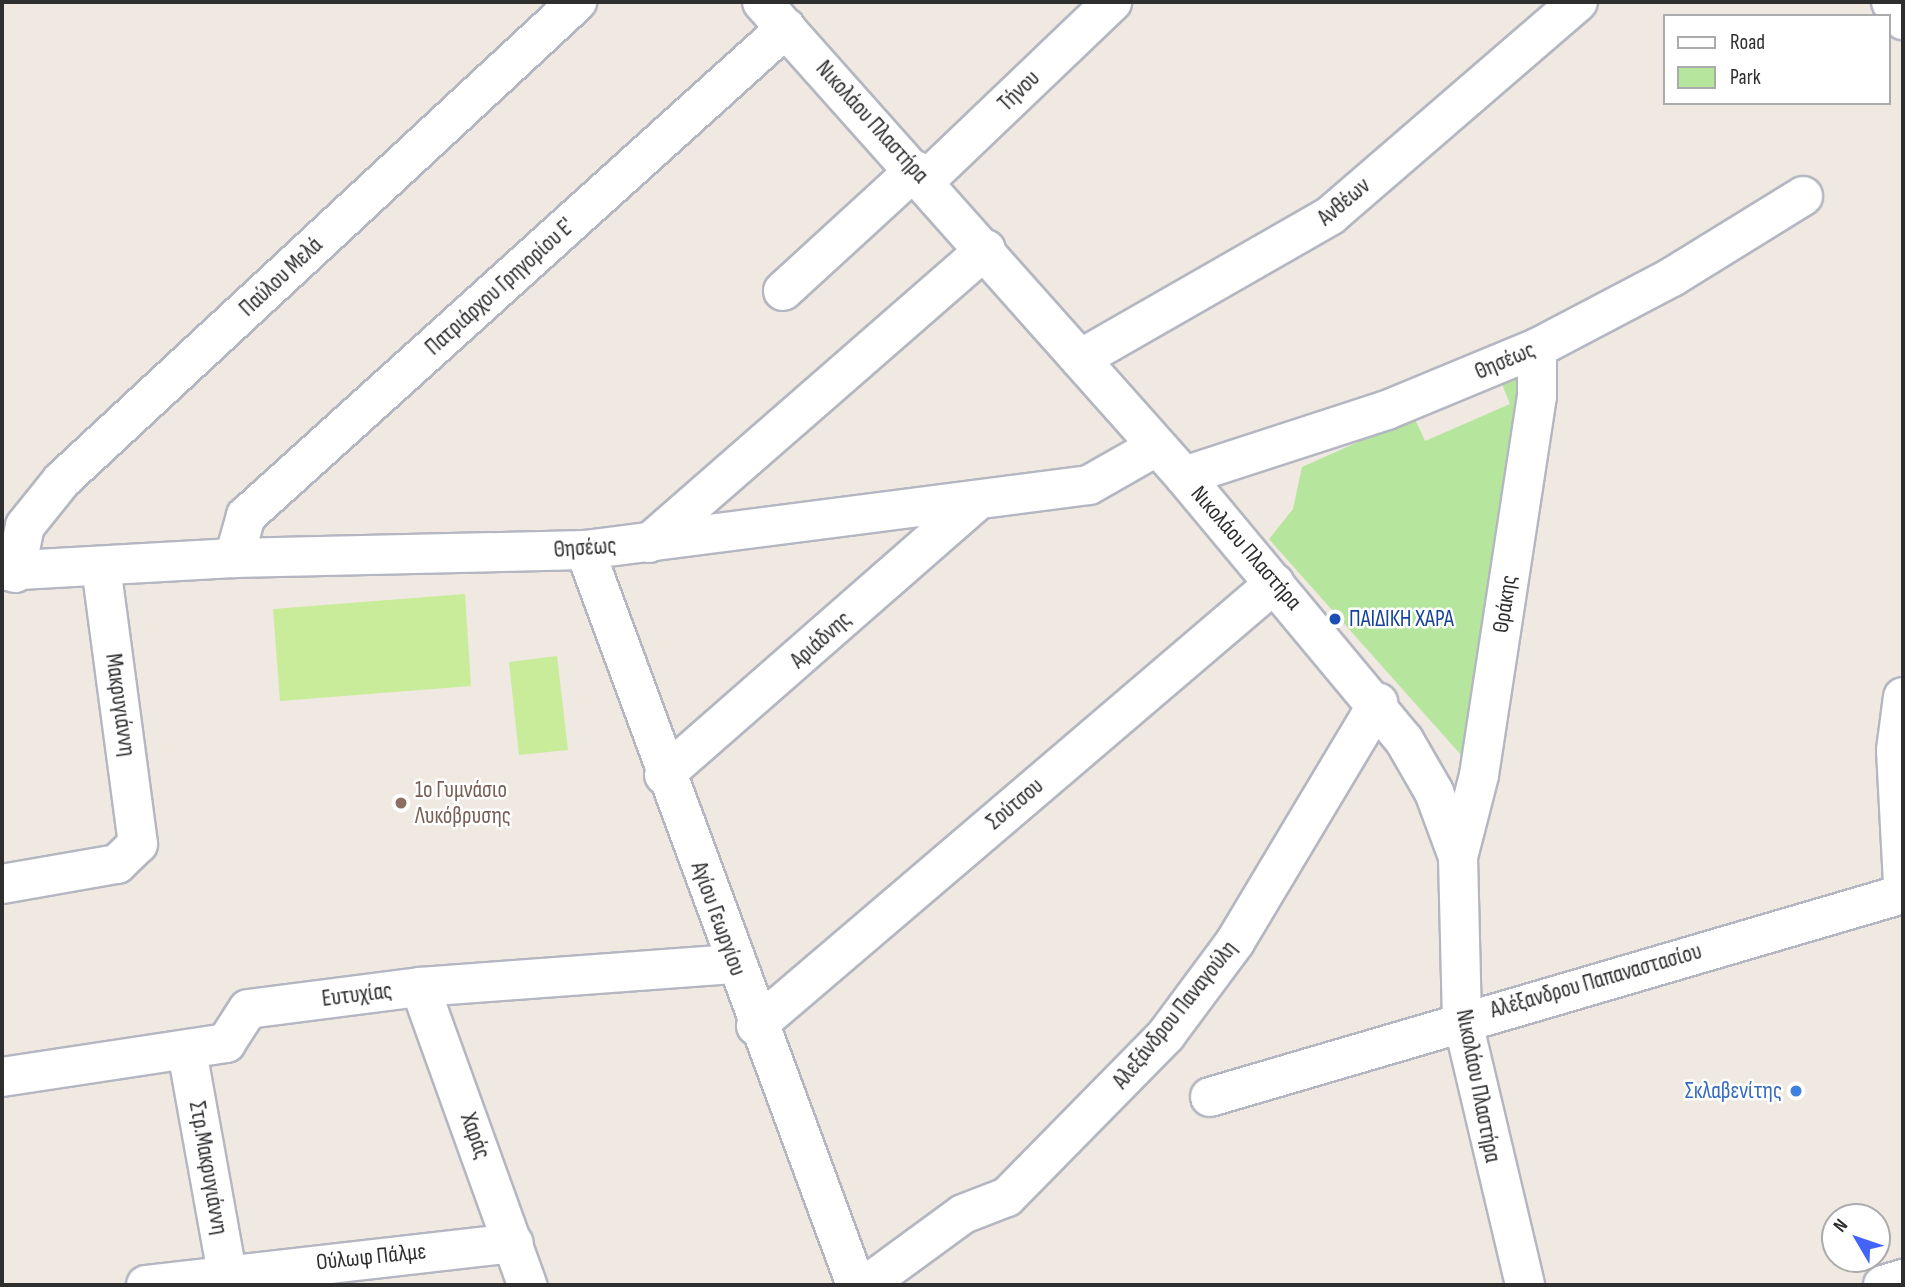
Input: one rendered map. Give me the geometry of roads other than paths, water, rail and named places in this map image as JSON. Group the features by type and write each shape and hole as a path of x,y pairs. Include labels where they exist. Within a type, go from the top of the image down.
{"street":[{"name":"Παύλου Μελά","path":"8,572 25,526 62,480 577,2"},
{"name":"Τήνου","path":"783,290 920,176 1112,2"},
{"name":"Ανθέων","path":"1080,359 1331,215 1578,2"},
{"path":"1891,2 1903,20"},
{"name":"Νικολάου Πλαστήρα","path":"774,15 986,249 1378,703 1434,792 1458,858 1462,1018 1525,1285"},
{"name":"Πατριάρχου Γρηγορίου Ε'","path":"234,558 246,516 774,15"},
{"name":"Θησέως","path":"1184,476 1387,410 1537,348 1672,277 1802,196"},
{"path":"649,543 986,249"},
{"name":"Θράκης","path":"1458,858 1479,775 1537,396 1537,348"},
{"name":"Θησέως","path":"8,572 234,558 585,550 976,502 1090,485 1156,447"},
{"name":"Αριάδνης","path":"664,775 976,502"},
{"name":"Αγίου Γεωργίου","path":"585,550 664,775 736,964 756,1026 856,1285"},
{"name":"Μακρυγιάννη","path":"2,884 117,864 138,844 101,567"},
{"name":"Σούτσου","path":"756,1026 1275,583"},
{"path":"1903,696 1896,750 1903,885"},
{"name":"Αλεξάνδρου Παναγούλη","path":"866,1285 963,1214 1007,1197 1166,1035 1235,942 1378,703"},
{"name":"Αλέξανδρου Παπαναστασίου","path":"1210,1097 1462,1018 1903,894"},
{"name":"Ευτυχίας","path":"2,1077 187,1051 231,1040 248,1009 420,987 736,964"},
{"name":"Χαράς","path":"420,987 527,1285"},
{"name":"Στρ.Μακρυγιάννη","path":"187,1051 228,1278"},
{"name":"Ούλωφ Πάλμε","path":"146,1285 228,1278 514,1243"},
{"path":"1883,1285 1903,1279"}],"place":[{"name":"ΠΑΙΔΙΚΗ ΧΑΡΑ","path":"1335,619"},
{"name":"1ο Γυμνάσιο Λυκόβρυσης","path":"401,803"},
{"name":"Σκλαβενίτης","path":"1796,1091"}]}
